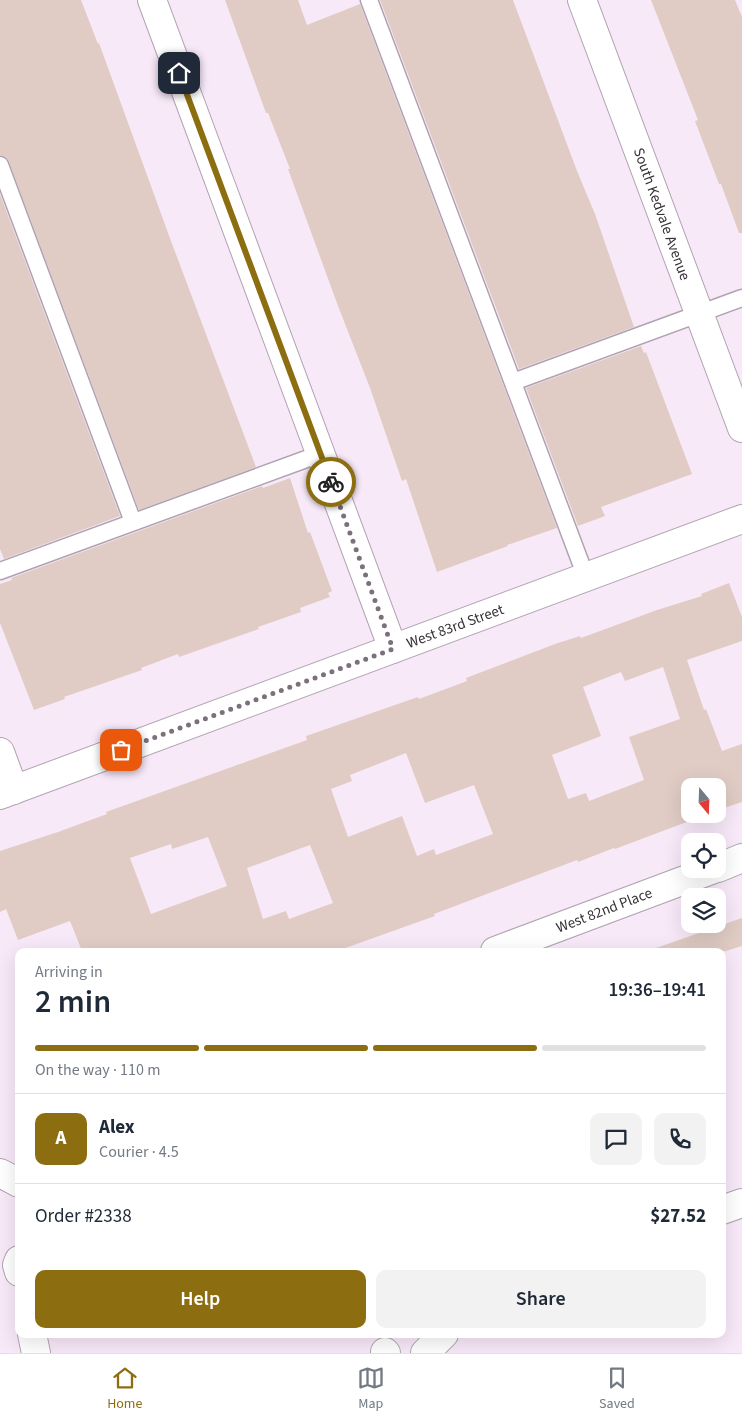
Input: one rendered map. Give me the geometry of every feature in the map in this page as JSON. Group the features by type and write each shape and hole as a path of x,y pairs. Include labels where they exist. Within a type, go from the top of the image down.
{"street":[{"path":"152,0 393,649"},
{"name":"South Kedvale Avenue","path":"582,0 742,428"},
{"name":"West 83rd Street","path":"7,792 742,519"},
{"path":"0,752 7,792"},
{"name":"West 82nd Place","path":"726,864 742,858"},
{"name":"West 82nd Place","path":"503,948 689,878"},
{"path":"0,1173 15,1181"},
{"path":"726,1209 742,1203"},
{"path":"33,1338 36,1353"},
{"path":"425,1353 440,1338"}],"lane":[{"path":"369,0 586,577"},
{"path":"0,165 133,522"},
{"path":"513,382 742,298"},
{"path":"0,571 320,454"}],"building":[{"path":"0,0 81,0 99,43 256,467 139,510 9,162 6,157 0,155"},
{"path":"225,0 298,0 307,25 360,4 557,528 437,572 406,479 402,481 370,388 288,169 290,169 268,113 266,113"},
{"path":"380,0 513,0 595,214 634,327 519,369"},
{"path":"651,0 735,0 742,17 742,233 739,233 721,184 719,184 695,121 698,120"},
{"path":"0,194 120,516 4,559 0,549"},
{"path":"641,346 644,353 646,352 692,474 601,507 605,516 578,526 526,388"},
{"path":"290,478 308,533 310,532 332,591 328,593 330,597 300,608 301,612 258,627 259,629 179,657 178,654 141,668 142,670 64,697 65,699 34,710 0,623 0,584 12,580 11,578 262,486 263,488"},
{"path":"729,583 742,617 742,641 687,660 704,710 706,709 722,751 742,744 742,802 726,807 726,778 681,778 681,823 684,823 578,862 577,860 434,914 435,916 345,948 81,948 70,921 18,940 6,909 0,912 0,851 58,832 107,814 106,812 307,740 306,736 418,697 419,699 467,681 466,678 555,644 580,636 581,638 657,610 702,596 701,594","holes":["663,667 680,719 629,737 644,780 589,801 586,793 568,799 552,755 601,736 583,687 621,672 625,681","406,753 425,803 474,785 493,834 436,855 434,849 417,856 402,816 348,837 331,789 352,781 350,775","208,837 227,886 151,914 130,858 171,844 172,849","310,845 333,903 289,919 286,911 263,919 247,868"]},
{"path":"742,918 742,946 726,951 726,948 656,948 699,933 726,933 726,924"}],"way so far":[{"path":"121,750 393,649 331,482"}],"route":[{"path":"179,73 331,482"}]}
